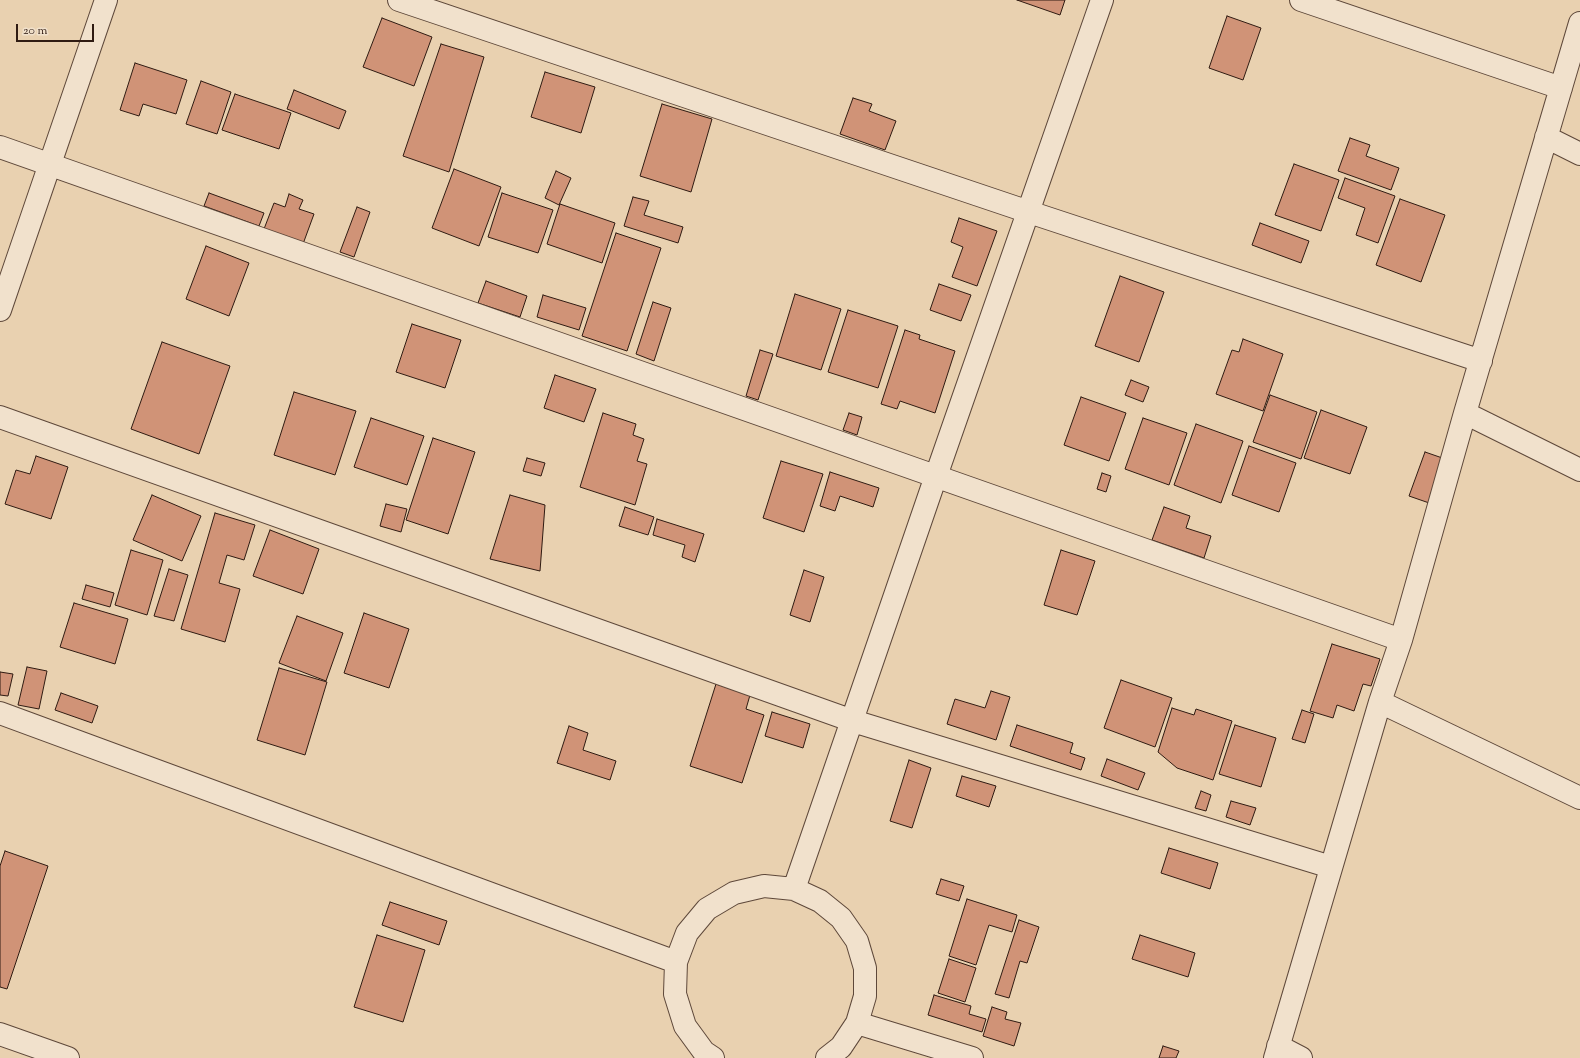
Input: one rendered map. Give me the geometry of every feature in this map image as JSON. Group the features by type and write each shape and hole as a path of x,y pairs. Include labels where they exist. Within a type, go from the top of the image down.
{"street":[{"path":"0,310 106,0"},
{"path":"399,0 1029,212 1481,361"},
{"path":"794,889 1102,0"},
{"path":"1301,0 1561,88"},
{"path":"1300,1058 1276,1052 1380,702 1400,640 1580,23"},
{"path":"1546,137 1580,154"},
{"path":"0,147 1400,640"},
{"path":"1465,413 1580,470"},
{"path":"0,417 853,721 1331,867"},
{"path":"1380,702 1580,798"},
{"path":"0,713 676,962"},
{"path":"713,1058 704,1052 685,1026 675,994 676,962 687,933 707,909 734,893 764,886 794,889 820,900 841,918 857,942 865,968 865,996 857,1023 841,1047 827,1058"},
{"path":"857,1023 972,1058"},
{"path":"0,1034 68,1058"}],"building":[{"path":"1017,0 1065,0 1060,15"},
{"path":"1227,16 1261,28 1243,80 1209,68"},
{"path":"382,18 432,37 414,86 363,67"},
{"path":"441,44 484,57 449,172 403,156"},
{"path":"135,63 187,80 176,114 143,104 139,116 120,110"},
{"path":"545,72 595,87 581,133 531,117"},
{"path":"201,81 231,92 217,134 186,124"},
{"path":"294,90 346,111 339,129 287,109"},
{"path":"235,94 291,113 279,149 222,130"},
{"path":"853,98 872,104 869,111 896,121 885,150 840,134"},
{"path":"662,104 712,119 691,192 640,176"},
{"path":"1350,138 1370,145 1366,156 1399,168 1391,190 1338,171"},
{"path":"1294,164 1339,180 1321,231 1275,215"},
{"path":"454,169 501,187 479,246 432,228"},
{"path":"556,171 571,178 559,205 545,198"},
{"path":"1345,178 1395,196 1378,243 1356,235 1365,208 1338,198"},
{"path":"209,193 264,213 259,226 204,206"},
{"path":"502,193 553,210 538,253 488,237"},
{"path":"289,194 303,200 299,209 314,214 303,244 264,229 274,203 285,207"},
{"path":"633,197 649,201 644,215 683,227 678,243 624,226"},
{"path":"1400,199 1445,215 1421,282 1376,265"},
{"path":"560,204 615,223 602,263 547,244"},
{"path":"357,207 370,212 354,257 340,252"},
{"path":"959,218 997,231 977,286 952,277 963,247 951,242"},
{"path":"1260,223 1309,241 1301,263 1252,245"},
{"path":"616,233 661,248 627,351 582,336"},
{"path":"206,246 249,263 229,316 186,299"},
{"path":"1120,276 1164,292 1139,362 1095,346"},
{"path":"486,281 527,296 520,317 478,303"},
{"path":"939,284 971,295 961,321 930,310"},
{"path":"795,294 841,309 821,370 776,356"},
{"path":"543,295 586,308 579,330 537,317"},
{"path":"653,302 671,308 654,361 636,354"},
{"path":"848,310 898,326 878,388 828,372"},
{"path":"412,324 461,340 445,388 396,372"},
{"path":"905,330 920,335 919,339 955,351 935,413 900,401 897,409 881,404"},
{"path":"1243,339 1283,354 1263,411 1216,394 1232,350 1239,352"},
{"path":"162,342 230,366 199,454 131,429"},
{"path":"760,350 773,354 758,400 746,396"},
{"path":"555,375 596,389 584,422 544,408"},
{"path":"1131,380 1149,387 1143,402 1125,395"},
{"path":"294,392 356,411 335,475 274,455"},
{"path":"1270,395 1317,412 1301,459 1253,442"},
{"path":"1081,397 1126,413 1109,461 1064,445"},
{"path":"1321,410 1367,427 1350,474 1304,458"},
{"path":"603,413 636,424 633,435 644,439 637,461 647,464 635,505 580,487"},
{"path":"849,413 862,417 857,435 843,430"},
{"path":"371,418 424,436 407,485 354,467"},
{"path":"1143,418 1187,433 1169,485 1125,469"},
{"path":"1196,424 1243,441 1221,503 1174,485"},
{"path":"433,438 475,452 448,534 406,520"},
{"path":"1249,446 1296,463 1279,512 1232,495"},
{"path":"1425,452 1451,461 1435,505 1409,496"},
{"path":"36,456 68,467 51,519 5,504 16,470 30,474"},
{"path":"527,458 545,463 541,476 523,471"},
{"path":"781,461 823,474 804,532 763,518"},
{"path":"830,472 879,488 873,507 840,496 835,511 820,506"},
{"path":"1102,473 1111,476 1106,492 1097,489"},
{"path":"152,495 201,516 182,561 133,540"},
{"path":"510,495 545,505 540,571 490,559"},
{"path":"386,504 407,509 401,532 380,526"},
{"path":"625,507 654,517 648,535 619,526"},
{"path":"1164,507 1190,516 1186,528 1211,536 1204,558 1152,540"},
{"path":"215,513 255,525 244,560 227,555 219,583 240,589 225,642 181,629"},
{"path":"657,519 704,534 695,562 682,557 685,545 653,535"},
{"path":"270,530 319,549 303,594 253,576"},
{"path":"131,550 163,560 147,615 115,605"},
{"path":"1061,550 1095,561 1077,615 1044,605"},
{"path":"169,569 188,575 174,621 154,616"},
{"path":"804,570 824,577 810,622 790,615"},
{"path":"86,585 114,593 110,607 82,599"},
{"path":"74,603 128,619 115,664 60,647"},
{"path":"364,613 409,629 389,688 344,673"},
{"path":"297,616 343,633 326,681 279,663"},
{"path":"1332,644 1380,659 1371,686 1363,684 1354,711 1337,705 1333,718 1310,711"},
{"path":"27,667 47,671 39,709 18,705"},
{"path":"279,668 327,682 305,755 257,740"},
{"path":"0,672 13,674 8,696 0,695"},
{"path":"1121,680 1172,698 1155,747 1104,728"},
{"path":"716,684 750,695 746,709 764,715 742,783 690,766"},
{"path":"991,691 1010,697 996,740 947,724 955,699 985,708"},
{"path":"61,693 98,706 92,723 55,710"},
{"path":"1172,708 1194,715 1196,709 1232,721 1213,780 1177,768 1158,752"},
{"path":"1302,710 1314,714 1305,743 1292,739"},
{"path":"772,712 810,724 803,748 765,736"},
{"path":"1017,725 1073,743 1070,753 1085,758 1081,770 1010,746"},
{"path":"1235,725 1276,738 1261,787 1219,774"},
{"path":"569,726 588,733 583,750 616,761 610,780 557,763"},
{"path":"1107,759 1145,773 1138,790 1101,776"},
{"path":"909,760 931,768 912,828 890,821"},
{"path":"962,776 996,786 989,807 956,796"},
{"path":"1201,791 1211,795 1206,811 1195,808"},
{"path":"1231,801 1256,808 1250,825 1226,817"},
{"path":"1169,848 1218,863 1210,889 1161,873"},
{"path":"5,851 48,866 7,989 0,987 0,866"},
{"path":"941,879 964,886 959,901 936,894"},
{"path":"967,899 1017,915 1012,932 989,925 976,965 949,956"},
{"path":"390,902 447,921 439,945 382,925"},
{"path":"1019,920 1039,927 1027,963 1020,961 1009,998 995,994"},
{"path":"377,935 425,950 403,1022 354,1007"},
{"path":"1140,935 1195,953 1188,977 1132,959"},
{"path":"949,959 976,968 965,1002 938,993"},
{"path":"934,995 971,1006 969,1014 986,1019 982,1032 928,1015"},
{"path":"992,1007 1007,1012 1005,1019 1021,1023 1014,1046 983,1036"},
{"path":"1163,1046 1179,1051 1176,1058 1159,1058"}]}
